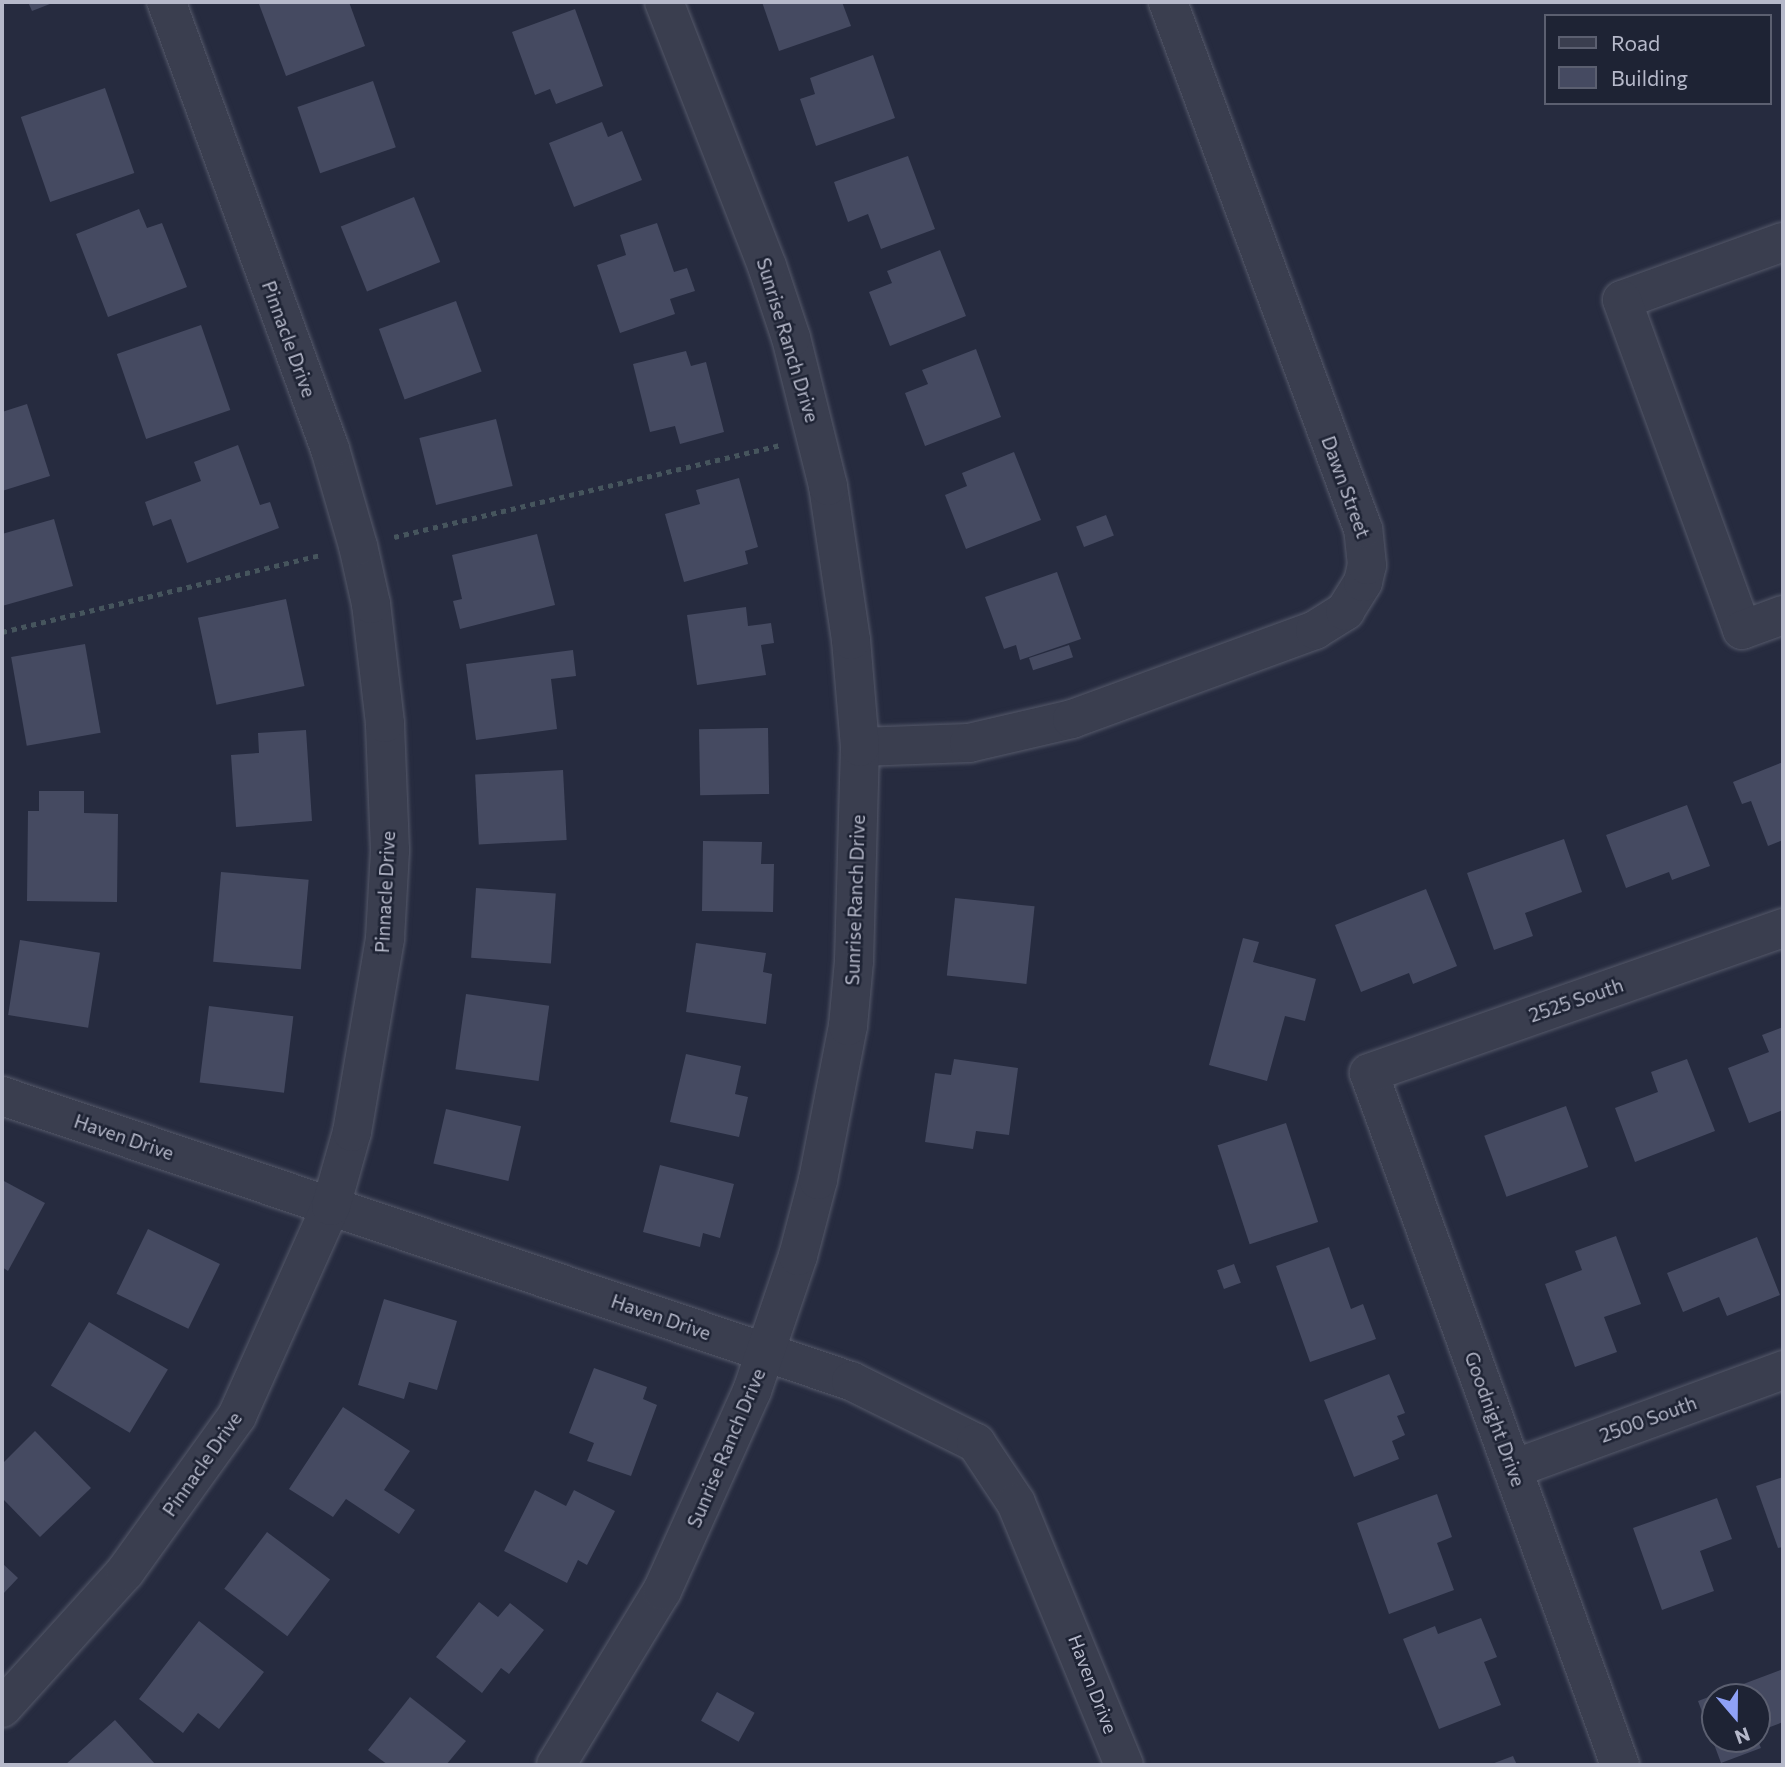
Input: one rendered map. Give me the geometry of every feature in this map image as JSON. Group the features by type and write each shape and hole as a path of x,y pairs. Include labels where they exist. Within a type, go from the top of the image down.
{"street":[{"name":"Pinnacle Drive","path":"2,1708 125,1572 237,1416 331,1206 352,1132 385,938 390,850 385,723 371,604 330,449 166,2"},
{"name":"Sunrise Ranch Drive","path":"556,1765 620,1667 668,1579 720,1469 766,1352 818,1180 848,1026 858,887 860,747 842,576 817,435 767,266 664,2"},
{"name":"Dawn Street","path":"860,747 969,743 1072,719 1315,630 1345,611 1363,582 1367,565 1363,529 1168,2"},
{"path":"1783,242 1622,300 1742,630 1783,615"},
{"name":"2525 South","path":"1369,1073 1783,928"},
{"name":"Goodnight Drive","path":"1369,1073 1620,1765"},
{"name":"Haven Drive","path":"2,1096 851,1381 976,1443 1016,1503 1124,1765"},
{"name":"2500 South","path":"1513,1469 1783,1370"}],"path":[{"path":"388,538 781,444"},
{"path":"2,632 325,554"}],"building":[{"path":"28,2 55,2 32,11"},
{"path":"349,2 365,46 286,76 259,4"},
{"path":"762,2 842,2 851,26 779,51"},
{"path":"575,9 603,86 556,104 550,89 535,95 512,32"},
{"path":"873,55 895,118 816,146 800,99 815,94 810,78"},
{"path":"373,81 396,147 320,173 297,107"},
{"path":"105,88 134,173 50,202 21,117"},
{"path":"602,122 608,137 622,131 642,180 574,207 549,143"},
{"path":"908,156 935,229 881,249 868,214 848,222 834,182"},
{"path":"414,197 440,262 367,291 341,227"},
{"path":"139,209 147,228 162,223 187,287 108,317 76,234"},
{"path":"657,223 674,272 687,268 695,291 670,299 675,314 620,333 597,265 626,255 620,235"},
{"path":"940,250 966,316 890,346 869,292 892,283 887,271"},
{"path":"456,301 482,371 405,400 379,329"},
{"path":"201,325 230,410 146,439 117,354"},
{"path":"976,349 1001,417 925,446 905,393 928,384 922,370"},
{"path":"686,351 691,366 706,362 724,432 680,444 675,426 650,432 633,364"},
{"path":"27,404 50,476 2,491 2,412"},
{"path":"496,419 513,486 436,505 419,438"},
{"path":"238,445 260,505 270,502 279,528 187,563 171,519 153,526 145,502 201,481 194,462"},
{"path":"1014,452 1041,520 966,549 945,495 967,486 962,473"},
{"path":"739,478 758,547 745,551 748,564 684,582 665,514 700,504 696,490"},
{"path":"1106,515 1114,536 1084,547 1076,526"},
{"path":"54,519 73,586 2,606 2,534"},
{"path":"537,534 555,605 460,629 453,601 462,599 452,555"},
{"path":"1057,572 1081,639 1020,660 1016,645 1004,649 985,597"},
{"path":"286,599 305,686 216,705 198,618"},
{"path":"746,607 748,626 771,623 774,643 761,645 766,675 697,685 687,615"},
{"path":"85,644 101,733 27,746 11,657"},
{"path":"1069,645 1073,657 1033,670 1029,658"},
{"path":"573,650 576,676 551,679 557,729 476,740 466,664"},
{"path":"768,728 769,794 700,795 699,729"},
{"path":"306,730 312,821 236,827 231,755 259,753 258,733"},
{"path":"1783,762 1783,840 1768,846 1751,801 1742,804 1733,782"},
{"path":"563,770 567,840 479,845 475,775"},
{"path":"39,791 84,791 84,813 118,814 117,902 27,901 28,811 39,811"},
{"path":"1687,805 1710,866 1672,880 1669,872 1626,888 1606,835"},
{"path":"1564,839 1582,892 1525,913 1533,936 1494,950 1467,873"},
{"path":"703,841 762,842 761,864 774,864 773,912 702,911"},
{"path":"221,872 309,880 301,969 213,962"},
{"path":"476,888 556,894 551,963 471,958"},
{"path":"1426,889 1457,966 1413,984 1409,973 1361,992 1335,925"},
{"path":"955,898 1035,906 1026,984 947,976"},
{"path":"1243,938 1259,942 1253,962 1316,979 1305,1021 1285,1016 1267,1081 1209,1065"},
{"path":"20,940 100,953 88,1028 8,1015"},
{"path":"696,943 766,953 763,972 772,974 766,1024 686,1012"},
{"path":"466,994 549,1006 539,1081 455,1069"},
{"path":"209,1006 293,1016 284,1093 200,1082"},
{"path":"1783,1027 1783,1110 1749,1123 1728,1068 1769,1052 1762,1035"},
{"path":"686,1054 741,1066 735,1094 748,1097 739,1137 670,1122"},
{"path":"954,1059 1018,1068 1009,1135 976,1131 973,1149 925,1142 935,1073 951,1075"},
{"path":"1687,1059 1715,1131 1635,1162 1615,1108 1658,1092 1651,1072"},
{"path":"1566,1106 1588,1167 1506,1197 1484,1136"},
{"path":"446,1109 521,1126 508,1181 433,1164"},
{"path":"1286,1123 1318,1222 1250,1244 1218,1145"},
{"path":"660,1165 734,1184 720,1238 703,1233 700,1247 643,1232"},
{"path":"2,1180 45,1203 8,1271 2,1267"},
{"path":"148,1229 220,1264 188,1329 116,1294"},
{"path":"1616,1236 1641,1304 1604,1317 1617,1352 1575,1367 1545,1284 1582,1270 1575,1251"},
{"path":"1757,1237 1780,1295 1727,1316 1719,1297 1683,1312 1667,1273"},
{"path":"1329,1247 1351,1309 1363,1304 1376,1339 1310,1362 1276,1266"},
{"path":"1234,1264 1241,1283 1224,1289 1217,1270"},
{"path":"384,1299 457,1321 437,1390 409,1382 404,1399 358,1385"},
{"path":"89,1322 168,1369 130,1433 51,1385"},
{"path":"594,1368 647,1387 643,1399 657,1405 631,1476 587,1461 594,1443 569,1433"},
{"path":"1389,1374 1405,1413 1397,1416 1405,1435 1392,1441 1399,1459 1354,1477 1324,1400"},
{"path":"343,1407 410,1451 384,1490 415,1510 399,1534 346,1499 333,1517 289,1489"},
{"path":"35,1431 91,1488 40,1537 2,1498 2,1464"},
{"path":"1783,1477 1783,1547 1778,1548 1756,1486"},
{"path":"535,1490 566,1506 574,1490 615,1511 587,1565 578,1560 567,1583 504,1551"},
{"path":"1437,1494 1452,1537 1437,1543 1454,1590 1389,1614 1357,1523"},
{"path":"1717,1498 1732,1539 1700,1551 1714,1591 1662,1610 1633,1528"},
{"path":"267,1532 330,1580 287,1636 224,1589"},
{"path":"2,1563 18,1578 2,1595"},
{"path":"479,1602 498,1617 510,1603 544,1630 509,1674 501,1668 482,1693 436,1657"},
{"path":"1481,1618 1497,1657 1484,1662 1501,1705 1439,1729 1403,1639 1435,1626 1438,1634"},
{"path":"199,1621 264,1672 219,1729 198,1713 183,1733 139,1699"},
{"path":"1783,1669 1783,1722 1771,1727 1771,1683 1746,1683"},
{"path":"717,1692 755,1713 739,1742 701,1721"},
{"path":"410,1697 466,1741 446,1765 388,1765 368,1750"},
{"path":"115,1720 156,1765 65,1765"},
{"path":"1717,1753 1748,1753 1721,1763"},
{"path":"1513,1756 1517,1765 1489,1765"}]}
